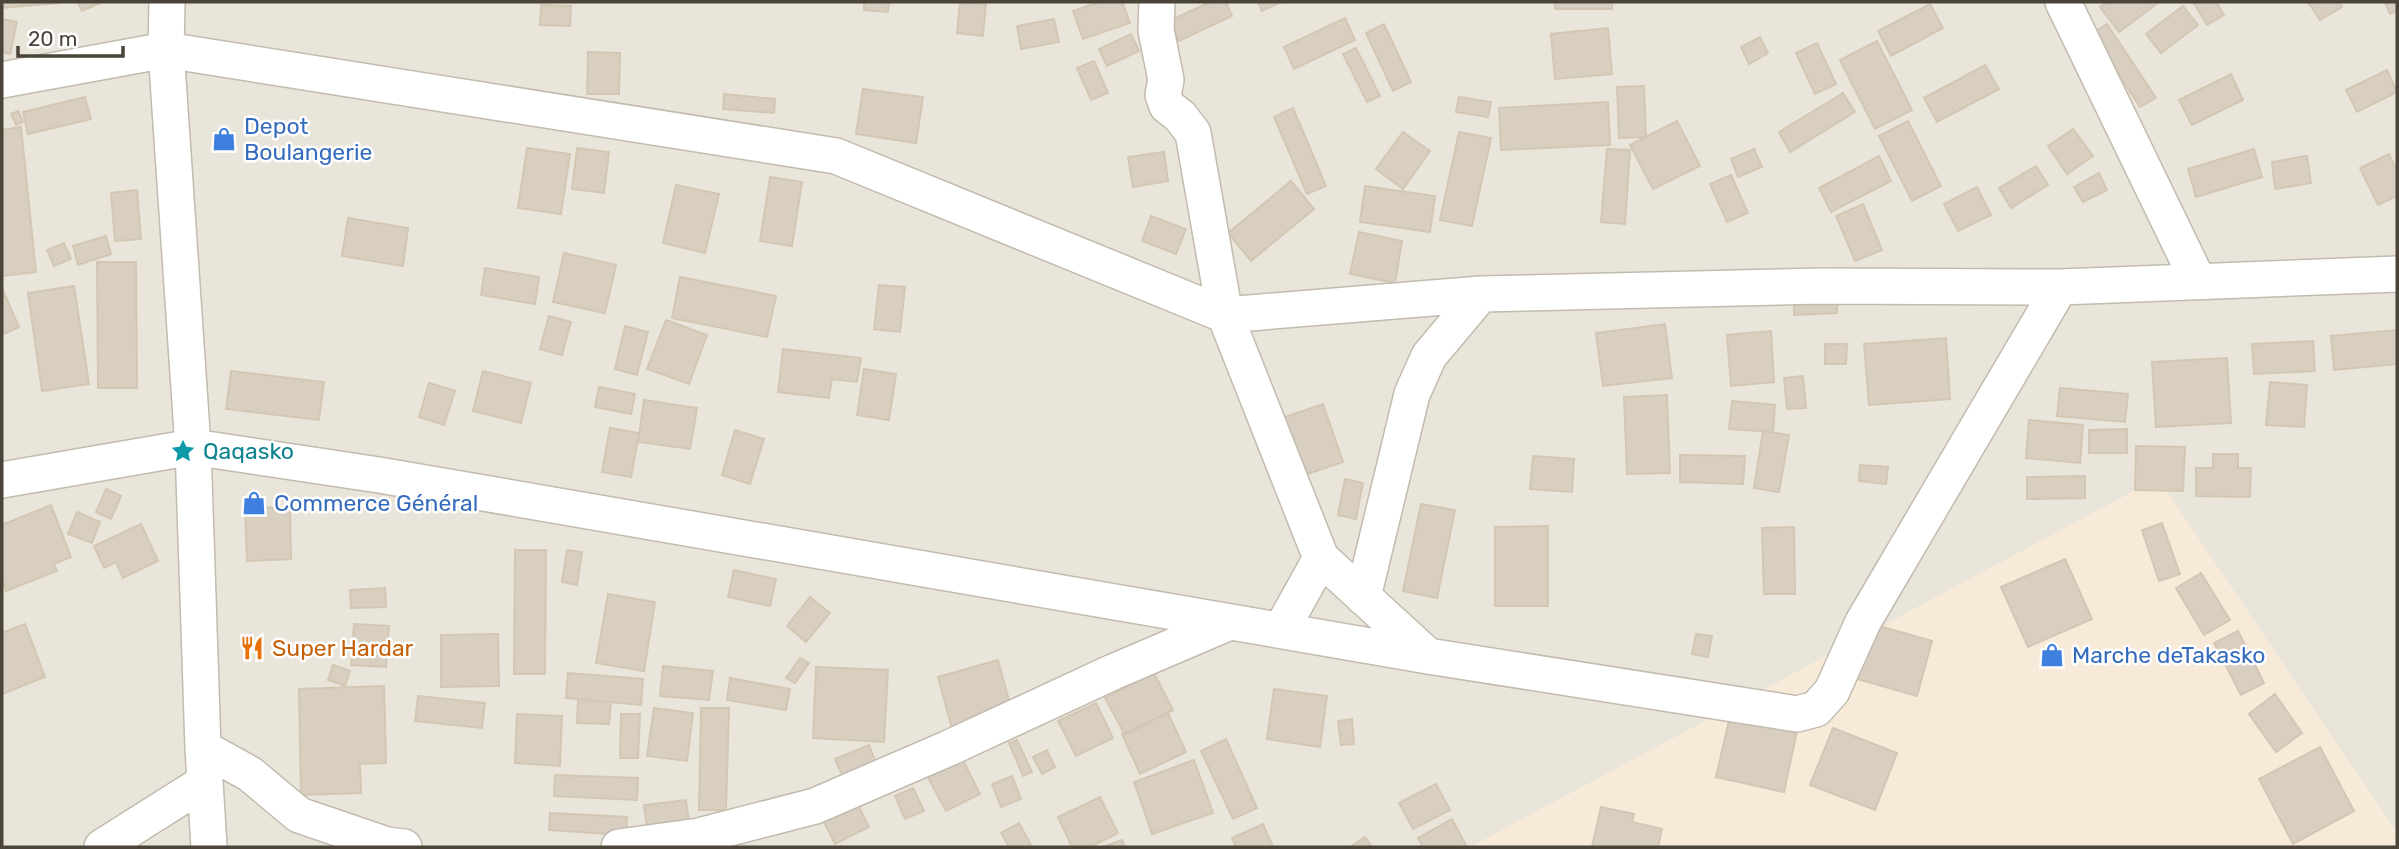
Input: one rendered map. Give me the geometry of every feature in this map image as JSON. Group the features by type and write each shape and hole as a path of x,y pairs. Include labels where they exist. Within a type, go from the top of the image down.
{"street":[{"path":"167,2 166,50 193,447 209,847"},
{"path":"1157,2 1156,38 1166,80 1163,95 1167,107 1180,116 1193,132 1225,315 1321,558 1428,656"},
{"path":"2063,2 2198,281"},
{"path":"2,80 166,50 836,156 1225,315 1481,294 1821,286 2060,287 2397,274"},
{"path":"2,480 193,447 379,475 1428,656 1797,714 1816,709 1832,691 1863,622 2060,287"},
{"path":"1363,597 1412,394 1429,356 1481,294"},
{"path":"1281,630 1321,558"},
{"path":"619,847 699,836 815,806 1230,622"},
{"path":"203,748 250,774 299,815 393,846"},
{"path":"102,847 205,782"}],"shaded area":[{"path":"2,2 2397,2 2397,847 2,847"},
{"name":"Marche deTakasko","path":"2158,478 2397,833 2397,847 1470,847"}],"building":[{"path":"2,2 59,2 59,3 2,8"},
{"path":"78,2 102,2 82,11"},
{"path":"864,2 889,2 888,12 864,10"},
{"path":"960,2 986,4 983,36 957,33"},
{"path":"1099,2 1122,2 1130,23 1083,39 1073,11"},
{"path":"1210,2 1226,2 1232,16 1179,41 1169,21"},
{"path":"1258,2 1281,2 1262,11"},
{"path":"1555,2 1612,2 1612,9 1555,9"},
{"path":"2107,2 2159,2 2119,32 2100,7"},
{"path":"2193,2 2216,2 2224,15 2207,25"},
{"path":"2308,2 2338,2 2342,7 2320,20"},
{"path":"2385,2 2397,2 2397,11 2390,14"},
{"path":"1930,4 1943,28 1891,56 1878,31"},
{"path":"541,5 571,6 570,26 540,25"},
{"path":"2183,6 2198,25 2161,53 2146,34"},
{"path":"1345,18 1355,40 1294,69 1284,47"},
{"path":"2,19 17,22 10,54 2,52"},
{"path":"1054,19 1059,42 1021,49 1017,26"},
{"path":"1384,24 1411,82 1393,91 1366,33"},
{"path":"2107,24 2156,98 2140,107 2092,34"},
{"path":"1608,28 1612,74 1555,79 1551,34"},
{"path":"1131,34 1139,51 1107,66 1099,49"},
{"path":"1760,37 1768,53 1749,64 1741,47"},
{"path":"1877,41 1912,110 1875,129 1840,60"},
{"path":"1817,43 1836,84 1815,94 1796,53"},
{"path":"1356,48 1380,96 1367,102 1343,54"},
{"path":"588,52 620,53 619,94 587,94"},
{"path":"1094,61 1108,93 1091,100 1077,68"},
{"path":"1985,65 1999,89 1937,122 1924,98"},
{"path":"2387,70 2397,92 2357,112 2346,90"},
{"path":"2231,74 2243,100 2192,125 2179,100"},
{"path":"1644,86 1646,137 1619,138 1617,87"},
{"path":"863,89 923,97 916,143 856,134"},
{"path":"1843,93 1855,112 1790,152 1779,132"},
{"path":"724,94 775,99 774,113 723,109"},
{"path":"85,97 91,119 28,134 23,112"},
{"path":"1459,97 1491,102 1488,117 1456,112"},
{"path":"1608,102 1610,145 1501,150 1499,108"},
{"path":"1293,108 1326,186 1307,194 1274,117"},
{"path":"18,111 23,122 16,125 11,114"},
{"path":"1677,121 1700,166 1653,189 1630,145"},
{"path":"1908,121 1941,186 1912,201 1879,136"},
{"path":"21,127 36,272 2,276 2,130"},
{"path":"2073,129 2093,156 2067,174 2048,146"},
{"path":"1403,132 1430,151 1403,189 1376,169"},
{"path":"1459,132 1491,138 1472,226 1440,220"},
{"path":"527,148 570,154 561,214 518,208"},
{"path":"577,148 609,152 604,193 572,189"},
{"path":"1607,149 1630,150 1625,224 1601,222"},
{"path":"1754,149 1762,167 1738,177 1731,159"},
{"path":"2254,149 2262,177 2196,197 2188,169"},
{"path":"1164,152 1168,181 1133,187 1128,157"},
{"path":"2389,154 2397,171 2397,196 2378,205 2360,168"},
{"path":"1879,156 1891,181 1831,212 1819,188"},
{"path":"2307,156 2311,183 2275,189 2272,162"},
{"path":"2036,166 2048,185 2011,208 1999,188"},
{"path":"2099,173 2107,190 2083,202 2074,187"},
{"path":"1731,175 1748,213 1727,222 1710,184"},
{"path":"770,177 802,182 792,246 760,241"},
{"path":"1291,181 1314,209 1251,261 1228,233"},
{"path":"676,185 719,194 705,253 663,243"},
{"path":"1365,186 1435,196 1430,232 1360,222"},
{"path":"1977,187 1991,215 1958,231 1944,204"},
{"path":"137,190 141,239 115,241 111,193"},
{"path":"1863,204 1882,250 1855,261 1836,216"},
{"path":"1151,216 1186,229 1176,254 1142,241"},
{"path":"348,218 408,228 403,266 342,256"},
{"path":"1359,232 1402,241 1395,283 1350,274"},
{"path":"106,236 111,254 78,265 73,246"},
{"path":"64,243 71,259 54,266 47,250"},
{"path":"564,253 616,265 605,313 553,302"},
{"path":"97,262 136,262 137,388 98,388"},
{"path":"485,268 539,277 535,304 481,295"},
{"path":"680,277 776,296 767,337 672,318"},
{"path":"879,285 905,287 900,332 874,329"},
{"path":"74,286 89,384 42,391 28,293"},
{"path":"2,288 19,327 2,335"},
{"path":"1837,294 1837,313 1794,315 1794,296"},
{"path":"549,316 571,322 562,355 540,349"},
{"path":"666,320 707,335 689,384 647,369"},
{"path":"1665,324 1672,378 1603,386 1596,333"},
{"path":"625,326 648,332 637,375 615,369"},
{"path":"2397,330 2397,364 2334,370 2331,336"},
{"path":"1771,331 1774,382 1731,386 1727,335"},
{"path":"1946,338 1950,399 1869,405 1864,344"},
{"path":"2313,341 2315,371 2254,374 2252,344"},
{"path":"1825,344 1847,344 1846,364 1825,364"},
{"path":"783,349 861,358 857,382 832,379 829,398 778,392"},
{"path":"2227,358 2231,423 2156,427 2152,362"},
{"path":"864,369 896,374 889,420 857,415"},
{"path":"231,371 324,382 319,420 226,409"},
{"path":"483,371 531,383 521,423 473,411"},
{"path":"1803,376 1806,408 1787,409 1784,378"},
{"path":"2270,382 2307,385 2304,427 2266,425"},
{"path":"429,383 455,391 444,425 419,417"},
{"path":"599,387 635,394 631,414 595,407"},
{"path":"2060,388 2128,394 2125,422 2057,416"},
{"path":"1667,395 1670,473 1627,474 1624,397"},
{"path":"644,400 697,408 690,449 638,442"},
{"path":"1732,401 1775,405 1773,432 1729,429"},
{"path":"1323,404 1343,462 1296,478 1276,420"},
{"path":"2029,420 2083,425 2080,463 2026,458"},
{"path":"610,428 639,433 631,477 602,472"},
{"path":"2127,429 2127,453 2089,453 2089,430"},
{"path":"735,430 764,439 750,484 722,475"},
{"path":"1763,431 1789,435 1779,492 1754,488"},
{"path":"2136,446 2185,447 2183,491 2135,490"},
{"path":"2213,454 2238,454 2238,468 2251,468 2250,497 2196,496 2196,468 2213,468"},
{"path":"1680,455 1745,456 1743,484 1680,482"},
{"path":"1533,456 1574,459 1572,492 1530,489"},
{"path":"1860,465 1888,467 1886,484 1859,481"},
{"path":"2085,476 2085,498 2027,499 2027,477"},
{"path":"1345,479 1363,483 1356,519 1338,515"},
{"path":"106,489 121,496 111,519 96,512"},
{"path":"1421,504 1455,510 1437,598 1403,591"},
{"path":"51,505 71,557 54,564 57,571 6,591 2,581 2,525"},
{"path":"290,507 291,559 247,561 245,508"},
{"path":"77,512 100,522 92,543 68,534"},
{"path":"2162,523 2180,574 2159,581 2142,530"},
{"path":"141,524 158,561 123,578 116,562 104,568 94,546"},
{"path":"1548,526 1548,606 1495,606 1495,527"},
{"path":"1794,527 1795,594 1764,594 1762,528"},
{"path":"515,550 546,550 545,674 514,674"},
{"path":"567,550 582,552 577,585 562,582"},
{"path":"2065,559 2092,619 2028,647 2001,587"},
{"path":"734,570 776,579 770,606 728,597"},
{"path":"2201,573 2230,620 2204,635 2176,588"},
{"path":"385,588 386,607 351,608 350,590"},
{"path":"608,594 655,602 644,671 596,663"},
{"path":"810,597 830,613 806,642 787,626"},
{"path":"1869,623 1932,641 1917,696 1854,678"},
{"path":"25,624 45,677 2,694 2,633"},
{"path":"354,624 389,626 386,667 351,665"},
{"path":"2238,631 2264,683 2241,695 2214,643"},
{"path":"498,634 499,686 441,687 441,635"},
{"path":"1696,634 1712,636 1708,657 1692,654"},
{"path":"800,658 809,663 795,683 786,678"},
{"path":"998,660 1013,715 953,732 938,677"},
{"path":"333,665 350,671 345,686 328,680"},
{"path":"663,666 713,671 709,700 660,696"},
{"path":"816,667 888,670 884,742 813,738"},
{"path":"568,673 643,679 641,705 566,698"},
{"path":"1154,673 1173,710 1125,735 1105,698"},
{"path":"730,678 790,689 786,710 727,700"},
{"path":"384,686 386,763 360,764 361,793 301,795 299,689"},
{"path":"1274,689 1327,696 1320,747 1267,739"},
{"path":"2275,694 2302,733 2276,752 2249,714"},
{"path":"418,696 485,703 482,728 415,721"},
{"path":"578,700 611,702 609,724 577,723"},
{"path":"1096,703 1113,738 1076,756 1058,721"},
{"path":"654,708 693,713 687,761 647,756"},
{"path":"701,708 729,708 726,810 699,810"},
{"path":"1168,713 1186,752 1140,774 1122,734"},
{"path":"517,714 562,716 560,766 515,763"},
{"path":"621,714 640,714 638,758 620,758"},
{"path":"1730,716 1797,731 1784,792 1716,777"},
{"path":"1352,719 1354,744 1341,745 1338,721"},
{"path":"1833,728 1897,753 1875,810 1810,785"},
{"path":"1226,739 1257,808 1233,819 1201,751"},
{"path":"1017,740 1032,772 1023,776 1009,743"},
{"path":"869,745 876,763 843,777 835,759"},
{"path":"2320,747 2354,811 2293,844 2259,779"},
{"path":"1047,750 1055,767 1042,774 1033,757"},
{"path":"962,758 980,794 946,811 927,776"},
{"path":"1194,760 1213,813 1152,834 1134,782"},
{"path":"555,775 638,778 637,800 554,796"},
{"path":"1012,776 1021,799 1001,807 992,784"},
{"path":"1436,784 1450,810 1413,829 1399,803"},
{"path":"913,788 924,811 905,819 895,796"},
{"path":"1100,797 1118,833 1090,847 1072,847 1058,817"},
{"path":"686,800 690,830 648,835 644,805"},
{"path":"858,805 869,827 835,844 824,822"},
{"path":"1601,807 1634,814 1632,822 1662,829 1658,847 1592,847"},
{"path":"550,813 627,817 626,835 549,830"},
{"path":"1452,819 1467,847 1423,847 1418,838"},
{"path":"1019,823 1032,847 1009,847 1001,833"},
{"path":"1263,824 1273,847 1236,847 1232,838"},
{"path":"1365,837 1372,847 1350,847"},
{"path":"1122,840 1125,847 1103,847"}],"place":[{"name":"Depot Boulangerie","path":"224,139"},
{"name":"Qaqasko","path":"183,451"},
{"name":"Commerce Général","path":"254,503"},
{"name":"Super Hardar","path":"252,648"},
{"name":"Marche deTakasko","path":"2052,655"}]}
